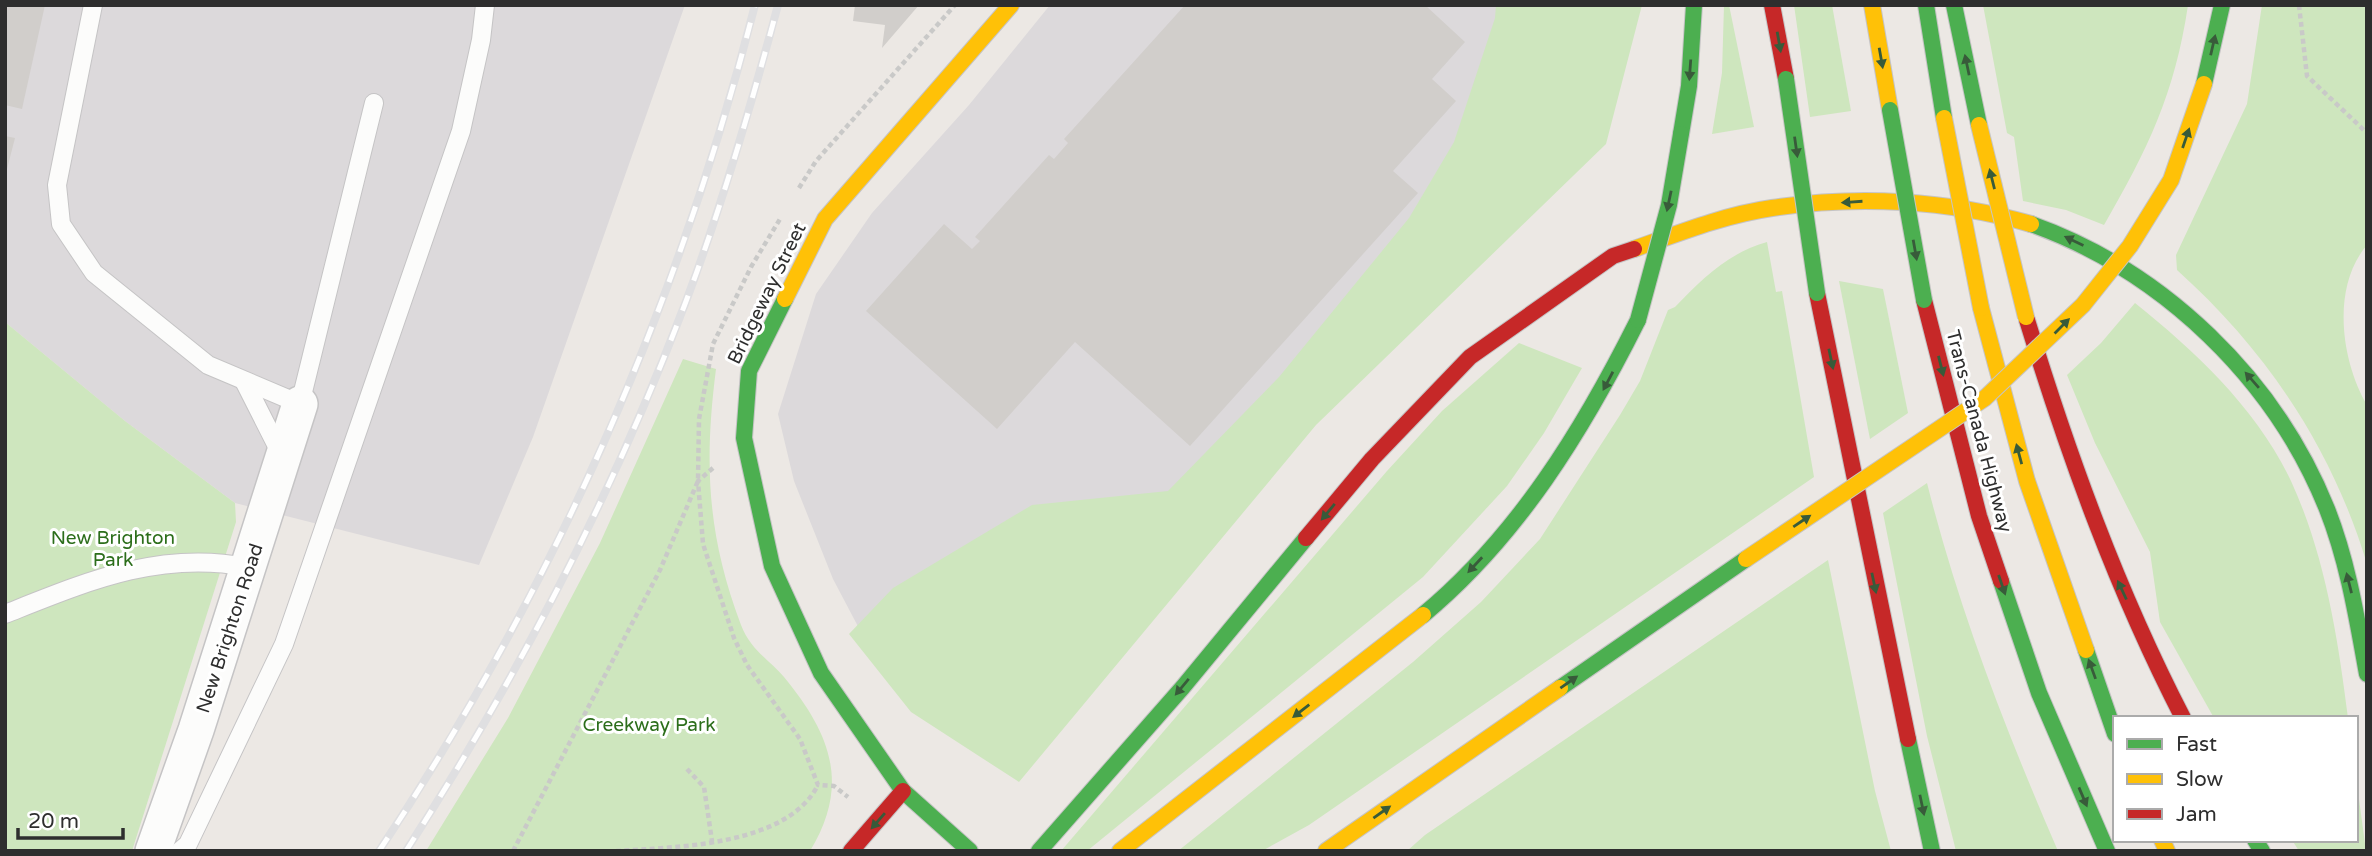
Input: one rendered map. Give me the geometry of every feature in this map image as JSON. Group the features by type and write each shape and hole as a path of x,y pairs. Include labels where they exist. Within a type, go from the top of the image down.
{"main road":[{"name":"Bridgeway Street","path":"970,851 903,791 821,673 772,566 744,438 749,371 825,219 1011,5"},
{"path":"1120,851 1400,634 1471,571 1523,511 1567,452 1607,383 1638,320 1669,205 1682,134 1689,86 1694,5"},
{"path":"1772,5 1786,79 1817,293 1871,568 1932,851"},
{"name":"Trans-Canada Highway","path":"1872,5 1924,300 1979,516 2039,694 2107,851"},
{"name":"Trans-Canada Highway","path":"1926,5 1944,118 1981,308 2027,481 2113,728"},
{"path":"1954,5 1979,125 2026,317 2055,415 2103,549 2182,716"},
{"path":"1326,851 1745,559 1985,398 2083,305 2130,246 2171,180 2204,84 2222,5"},
{"path":"1039,851 1183,687 1371,459 1470,357 1613,257 1706,223 1772,208 1866,201 1948,205 2029,223 2060,234 2131,272 2221,346 2270,402 2303,456 2328,511 2350,585 2367,674"},
{"path":"851,851 903,791"}],"street":[{"name":"New Brighton Road","path":"153,851 196,730 300,404"}],"lane":[{"path":"93,5 57,185 61,224 94,273 208,365 300,404 374,103"},
{"path":"180,851 188,844 284,644 461,131 481,40 485,5"},
{"path":"244,381 284,460"},
{"path":"5,614 101,577 190,560 247,567"}],"path":[{"path":"2299,5 2307,76 2367,133"},
{"path":"513,851 660,570 698,481 744,438"},
{"path":"616,851 712,841 770,828 810,802 818,785 800,739 747,665 734,638 702,544 698,481"},
{"path":"687,769 704,787 712,841"},
{"path":"818,785 834,786"}],"shaded area":[{"path":"5,5 685,5 533,437 479,565 235,503 125,421 5,322"},
{"path":"1050,5 1580,5 1005,747 872,653 833,579 794,481 778,414 816,294 872,213 969,105"}],"green space":[{"path":"1496,5 1642,5 1606,144 1316,425 1019,782 911,712 849,634 893,588 1032,505 1168,491 1279,377 1409,218 1454,142 1495,18"},
{"path":"1724,5 1729,5 1754,127 1712,134 1722,73"},
{"path":"1794,5 1832,5 1851,111 1810,117"},
{"path":"1983,5 2188,5 2176,66 2158,120 2104,225 2066,210 2023,201 2014,137 2007,133"},
{"path":"2262,5 2367,5 2367,245 2348,282 2344,324 2351,367 2367,405 2367,564 2335,481 2293,404 2240,334 2177,270 2176,255 2247,104"},
{"path":"1767,242 1776,292 1782,291 1814,477 1309,825 1262,851 1178,851 1413,662 1481,602 1540,539 1620,415 1640,381 1668,310 1675,307 1728,260"},
{"path":"1839,281 1883,289 1908,413 1870,439"},
{"path":"2135,303 2180,341 2223,383 2261,430 2291,481 2313,538 2335,627 2348,716 2213,716 2160,622 2150,552 2095,443 2067,375 2101,343"},
{"name":"New Brighton Park","path":"5,322 125,421 235,503 236,522 132,851 5,851"},
{"path":"1519,343 1582,368 1544,433 1507,486 1423,577 1087,851 1061,851 1387,471 1442,411"},
{"name":"Creekway Park","path":"683,359 716,369 710,468 711,499 721,560 745,633 754,647 784,677 800,698 823,739 830,760 832,781 830,803 823,827 810,851 426,851 508,718 600,543"},
{"path":"1927,483 1985,670 2058,851 1956,851 1927,736 1883,513"},
{"path":"1828,560 1875,791 1891,851 1407,851 1425,835"},
{"path":"2358,792 2366,851 2299,851 2293,842 2358,842"}],"building":[{"path":"5,5 45,5 22,109 5,105"},
{"path":"855,5 919,5 882,48 885,25 853,21"},
{"path":"1185,5 1425,5 1465,42 1432,79 1456,101 1393,171 1418,193 1190,446 1075,342 997,429 866,311 944,224 972,249 980,241 975,237 1049,155 1054,159 1068,143 1064,139"},
{"path":"5,136 15,138 6,173 5,173"}],"railway":[{"path":"379,851 442,752 500,652 554,549 603,444 648,337 688,228 724,118 755,5"},
{"path":"406,851 486,720 560,585 657,376 724,193 778,5"}],"traffic: fast":[{"path":"1681,134 1689,86 1694,5"},
{"path":"1926,5 1944,118"},
{"path":"1954,5 1979,125"},
{"path":"2204,84 2222,5"},
{"path":"1786,79 1817,293"},
{"path":"1890,110 1924,300"},
{"path":"1638,320 1669,205 1681,134"},
{"path":"2031,224 2079,244 2126,270 2169,301 2209,335 2245,374 2277,416 2305,461 2327,509 2341,549 2367,674"},
{"path":"785,299 749,371 744,438 772,566 821,673 903,791 970,851"},
{"path":"1423,615 1489,551 1546,479 1595,401 1638,320"},
{"path":"1039,851 1183,687 1306,538"},
{"path":"1560,688 1746,559"},
{"path":"2001,581 2039,693 2107,851"},
{"path":"2086,650 2113,728"},
{"path":"1908,739 1932,851"},
{"path":"2256,842 2262,851"}],"traffic: slow":[{"path":"785,299 825,219 1011,5"},
{"path":"1872,5 1890,110"},
{"path":"1746,559 1985,398 2083,305 2130,246 2171,180 2204,84"},
{"path":"1944,118 1981,308"},
{"path":"1979,125 2026,317"},
{"path":"1634,249 1737,215 1804,204 1903,202 1968,210 2031,224"},
{"path":"1981,308 2027,481 2086,650"},
{"path":"1120,851 1423,615"},
{"path":"1326,851 1560,688"},
{"path":"2163,842 2167,851"}],"traffic: jam":[{"path":"1772,5 1786,79"},
{"path":"1306,538 1372,459 1470,357 1613,256 1634,249"},
{"path":"1817,293 1908,739"},
{"path":"1924,300 1979,516 2001,581"},
{"path":"2027,320 2096,522 2137,621 2182,716"},
{"path":"851,851 903,791"}]}
